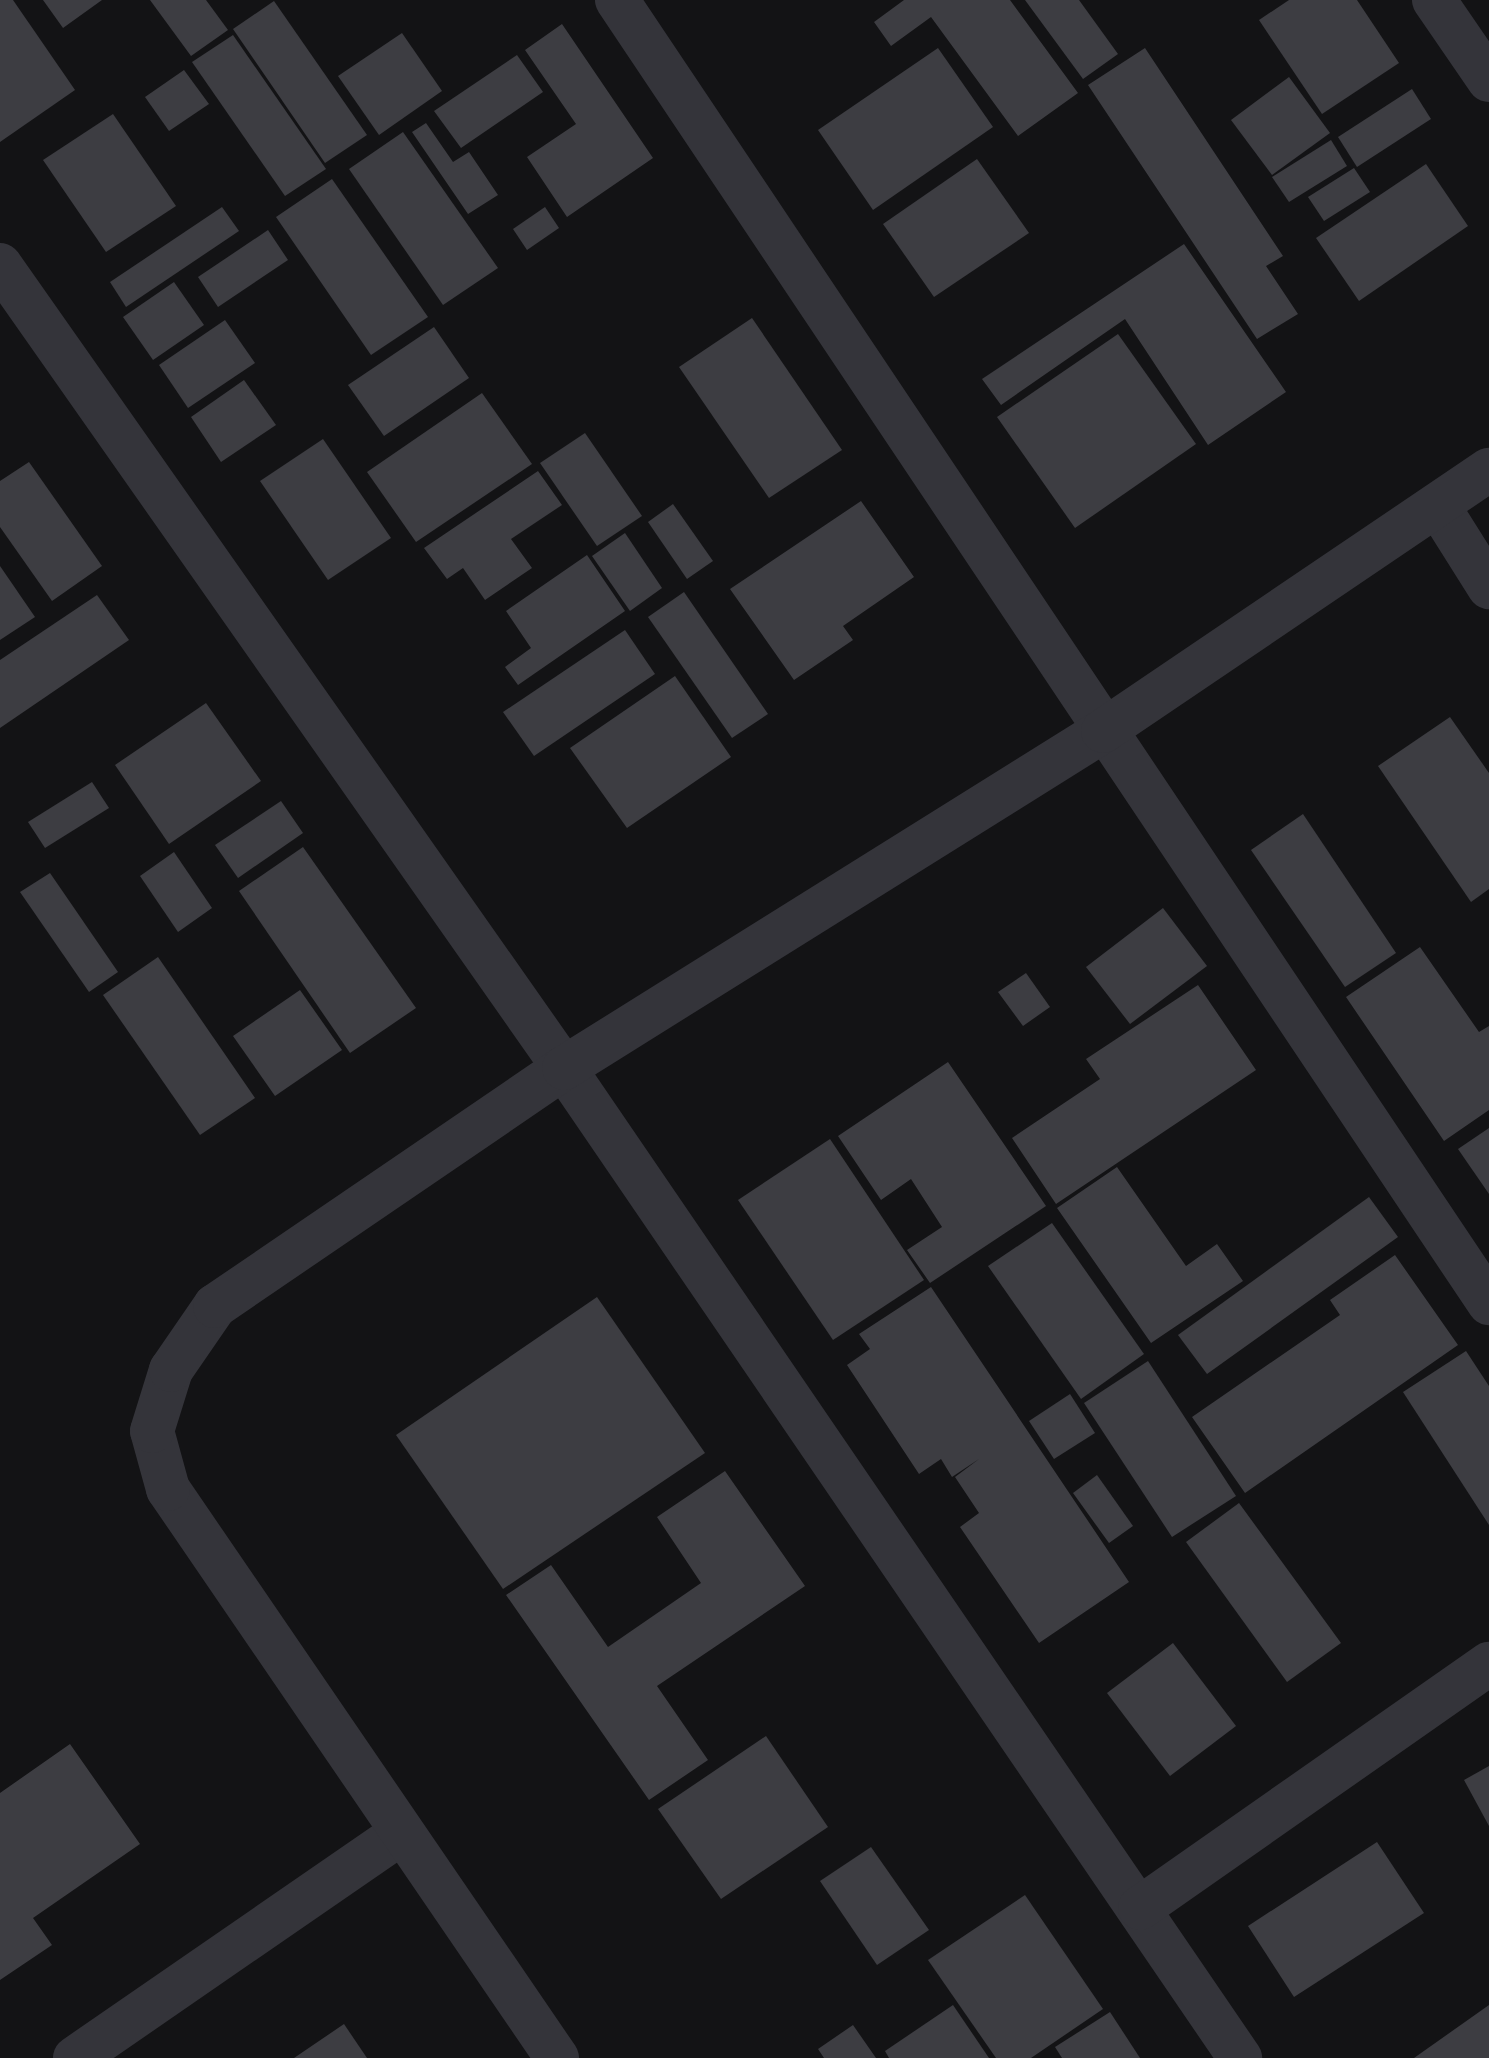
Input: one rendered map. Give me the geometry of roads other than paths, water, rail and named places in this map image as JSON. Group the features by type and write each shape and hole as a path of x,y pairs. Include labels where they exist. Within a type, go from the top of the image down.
{"street":[{"path":"617,0 1103,731 1489,1303"},
{"path":"1434,0 1489,80"},
{"path":"0,265 564,1068 1240,2058"},
{"path":"557,2058 168,1489 152,1431 171,1370 215,1306 564,1068 1103,731 1489,470"},
{"path":"1438,506 1489,587"},
{"path":"1140,1908 1489,1664"},
{"path":"75,2058 402,1832"}]}
